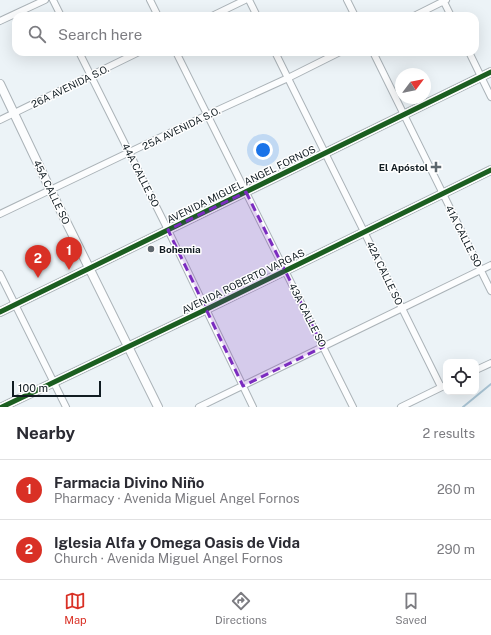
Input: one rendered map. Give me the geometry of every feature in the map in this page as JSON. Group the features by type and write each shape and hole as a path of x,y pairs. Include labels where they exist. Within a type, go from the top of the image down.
{"street":[{"path":"19,12 45,0"},
{"path":"54,0 59,12"},
{"path":"150,0 156,12"},
{"path":"220,12 245,0"},
{"path":"249,0 255,12"},
{"path":"347,0 353,12"},
{"path":"422,12 444,0 449,12"},
{"path":"0,21 12,15"},
{"name":"44A CALLE SO","path":"81,56 254,407"},
{"name":"26A AVENIDA S.O.","path":"0,120 131,56"},
{"name":"43A CALLE SO","path":"178,56 353,407"},
{"name":"42A CALLE SO","path":"277,56 402,308 443,384"},
{"name":"25A AVENIDA S.O.","path":"0,214 332,56"},
{"name":"41A CALLE SO","path":"375,56 491,291"},
{"path":"471,56 491,97"},
{"name":"AVENIDA MIGUEL ANGEL FORNOS","path":"0,312 491,72"},
{"name":"45A CALLE SO","path":"0,84 127,348 158,407"},
{"name":"AVENIDA ROBERTO VARGAS","path":"2,407 127,348 491,170"},
{"path":"199,407 491,265"},
{"path":"0,274 66,407"},
{"path":"479,369 491,363"},
{"path":"401,407 443,386"}],"highlighted area":[{"path":"246,192 323,347 243,386 168,230"}],"waterway":[{"path":"463,407 491,384"}],"cycle path":[{"path":"0,312 491,72"},
{"path":"2,407 207,309 491,170"}],"place":[{"name":"El Apóstol","path":"436,167"},
{"name":"Bohemia","path":"151,249"},
{"name":"Farmacia Divino Niño","path":"69,270"},
{"name":"Iglesia Alfa y Omega Oasis de Vida","path":"38,278"}]}
